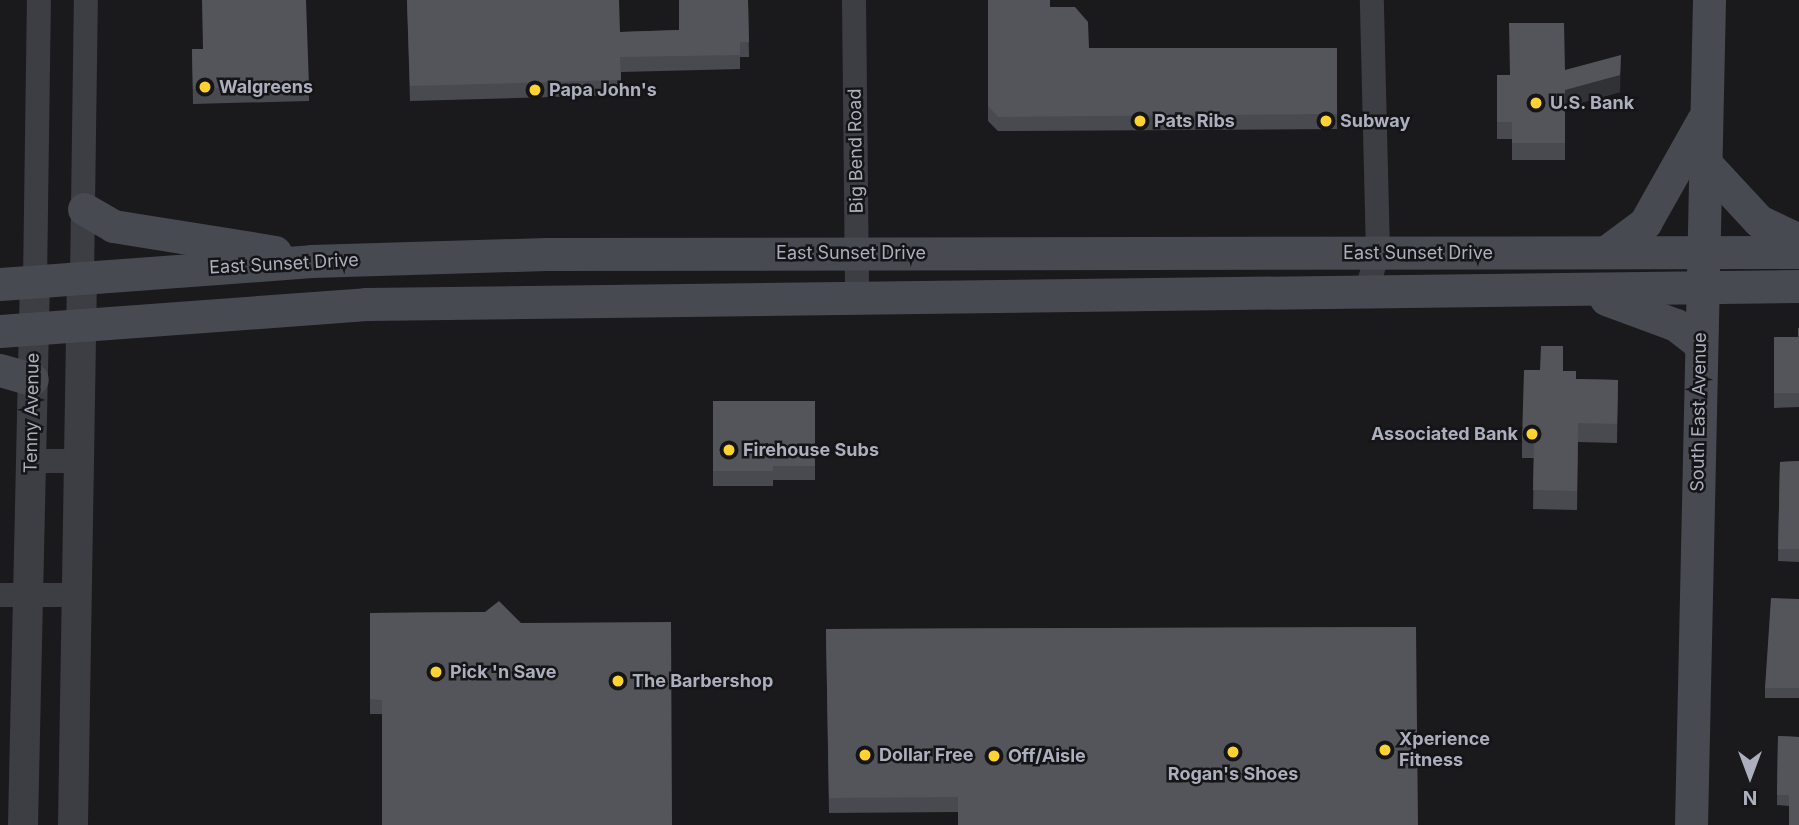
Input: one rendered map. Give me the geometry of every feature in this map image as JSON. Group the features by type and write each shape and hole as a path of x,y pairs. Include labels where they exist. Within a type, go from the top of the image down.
{"main road":[{"name":"South East Avenue","path":"1691,825 1709,0"},
{"path":"1606,252 1645,223 1707,111"},
{"path":"1707,165 1759,221 1799,240"},
{"path":"84,209 113,226 311,261"},
{"name":"East Sunset Drive","path":"0,284 311,261 858,253 1799,252"},
{"path":"0,331 82,322 354,304 858,302 1576,292 1799,286"},
{"path":"1576,292 1639,308 1700,344"},
{"path":"0,370 32,379"}],"street":[{"name":"Tenny Avenue","path":"23,825 13,595 32,461 39,0"},
{"path":"73,825 86,0"},
{"name":"Big Bend Road","path":"853,0 858,302"},
{"path":"1365,295 1378,253 1372,0"},
{"path":"32,461 80,461"},
{"path":"13,595 76,594"}],"building":[{"name":"Walgreens","path":"202,0 306,0 309,86 193,89 192,49 203,49"},
{"path":"407,0 619,0 620,32 679,30 679,0 748,0 749,42 740,42 740,55 620,57 621,80 410,86"},
{"path":"988,0 1050,0 1050,7 1075,7 1088,22 1089,48 1337,48 1337,114 998,117 988,106"},
{"path":"1509,23 1564,23 1565,70 1621,55 1620,75 1565,90 1565,143 1512,143 1512,122 1497,122 1497,75 1510,75"},
{"path":"1798,328 1799,393 1774,393 1774,337 1798,337"},
{"path":"1541,346 1563,346 1563,371 1576,371 1576,379 1618,380 1617,424 1578,423 1577,491 1533,490 1534,439 1522,439 1524,370 1540,370"},
{"path":"713,401 815,401 815,466 773,466 773,471 713,471"},
{"path":"1799,461 1799,549 1778,549 1780,462"},
{"path":"1771,598 1799,599 1799,688 1765,688"},
{"path":"499,601 521,623 671,622 672,825 382,825 382,700 370,699 370,613 485,612"},
{"path":"1416,627 1418,825 958,825 958,797 829,798 826,629"},
{"path":"1778,736 1799,737 1799,825 1789,825 1789,795 1777,795"}],"place":[{"name":"Walgreens","path":"205,87"},
{"name":"Papa John's","path":"535,90"},
{"name":"U.S. Bank","path":"1536,103"},
{"name":"Pats Ribs","path":"1140,121"},
{"name":"Subway","path":"1326,121"},
{"name":"Associated Bank","path":"1532,434"},
{"name":"Firehouse Subs","path":"729,450"},
{"name":"Pick 'n Save","path":"436,672"},
{"name":"The Barbershop","path":"618,681"},
{"name":"Xperience Fitness","path":"1385,750"},
{"name":"Rogan's Shoes","path":"1233,752"},
{"name":"Dollar Free","path":"865,755"},
{"name":"Off/Aisle","path":"994,756"}]}
